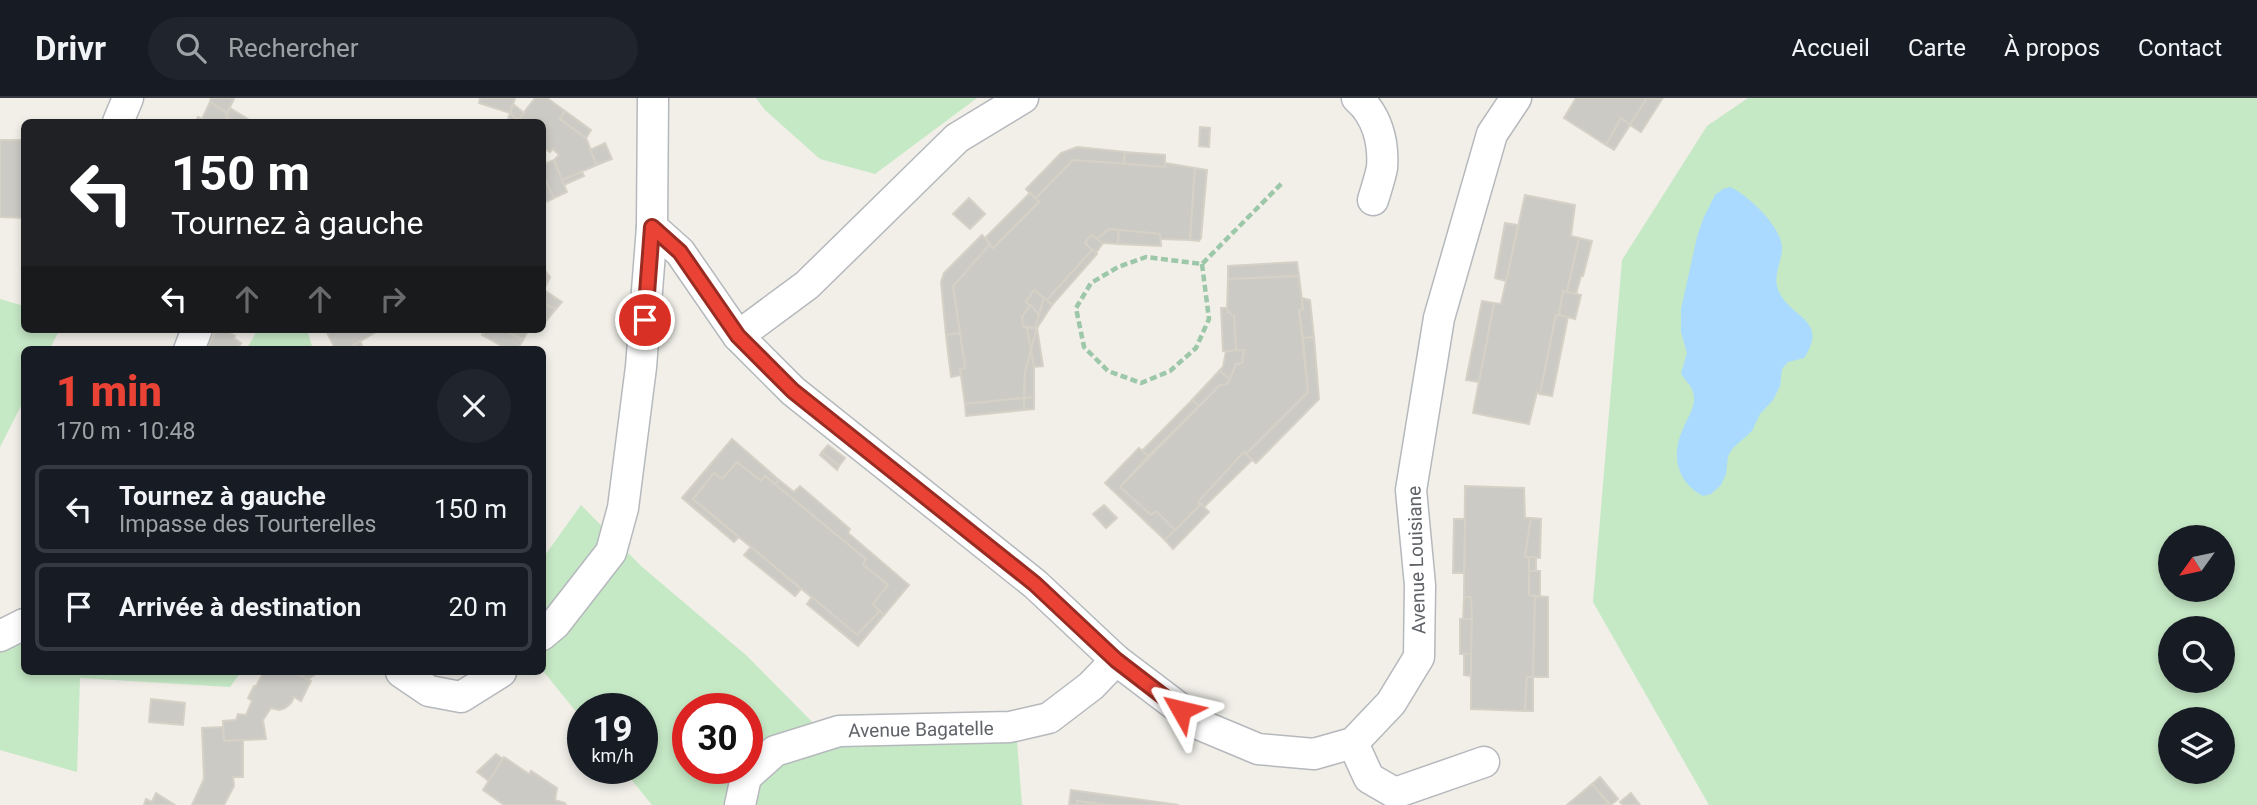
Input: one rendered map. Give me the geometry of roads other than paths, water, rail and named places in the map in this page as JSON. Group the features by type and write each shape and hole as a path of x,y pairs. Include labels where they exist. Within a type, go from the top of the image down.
{"street":[{"path":"119,119 128,98"},
{"path":"546,632 555,624 611,552 623,508 636,405 652,227 653,98"},
{"path":"738,336 807,285 957,138 1023,98"},
{"path":"1357,98 1376,122 1380,138 1382,169 1373,200"},
{"name":"Avenue Louisiane","path":"1353,743 1391,703 1419,657 1420,585 1411,490 1438,318 1492,134 1516,98"},
{"path":"652,227 680,252 738,336 793,391 1035,584 1116,660 1203,726 1258,749 1314,754 1353,743 1369,778 1395,793 1484,762"},
{"path":"0,636 21,626"},
{"name":"Avenue Bagatelle","path":"740,805 746,777 775,751 839,731 1010,727 1049,718 1091,686 1116,660"},
{"path":"405,675 429,691 461,697 496,675"}],"water":[{"path":"1730,187 1754,204 1776,231 1782,248 1777,286 1782,297 1804,319 1812,334 1811,344 1804,358 1788,362 1782,369 1780,386 1773,400 1760,414 1752,431 1728,456 1726,474 1721,485 1711,494 1703,496 1687,483 1678,467 1679,438 1694,402 1692,389 1681,373 1687,353 1681,332 1681,309 1703,219 1715,195"}]}
